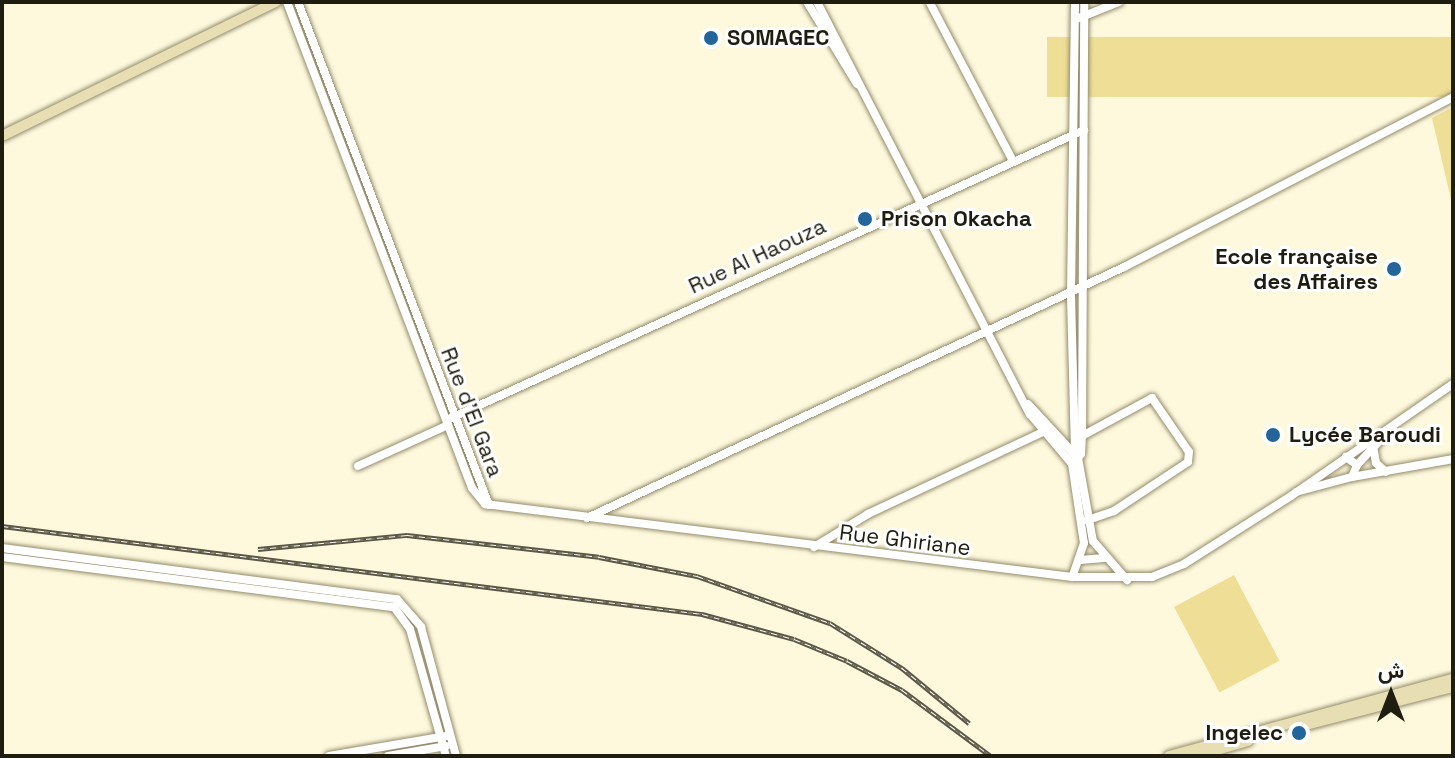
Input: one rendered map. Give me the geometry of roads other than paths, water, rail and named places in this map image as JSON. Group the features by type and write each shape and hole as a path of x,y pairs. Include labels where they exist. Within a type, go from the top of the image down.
{"main road":[{"path":"2,136 276,2"},
{"path":"1169,756 1453,679"},
{"path":"1196,756 1453,687"}],"street":[{"name":"Rue d'El Gara","path":"287,2 450,420 489,505"},
{"name":"Rue d'El Gara","path":"298,2 450,420"},
{"path":"807,2 849,78 857,84"},
{"path":"817,2 1025,403 1043,432 1073,459"},
{"path":"1075,2 1080,18"},
{"path":"1072,577 1084,543 1073,459 1080,18 1084,2"},
{"path":"1080,18 1119,2"},
{"path":"930,3 1012,159"},
{"path":"587,518 1075,290 1453,97"},
{"path":"336,134 345,129"},
{"name":"Rue Al Haouza","path":"358,466 450,420 1080,130"},
{"path":"1073,459 1082,436 1075,290"},
{"path":"1336,464 1336,473 1348,478 1374,445 1453,387"},
{"path":"1082,436 1152,398 1189,452 1188,462 1114,511 1088,520"},
{"path":"1025,403 1073,459 1088,520 1104,558 1127,580"},
{"name":"Rue Ghiriane","path":"489,505 813,547 1072,577 1127,580 1152,577 1184,564 1429,403"},
{"path":"813,547 868,514 1043,432"},
{"path":"1374,445 1376,463 1382,473"},
{"name":"Rue Ghiriane","path":"1346,457 1357,466 1382,473"},
{"name":"Rue Ghiriane","path":"1296,492 1348,478 1453,459"},
{"path":"2,548 388,596 415,615 456,756"},
{"path":"2,557 387,605 406,621 443,746"},
{"path":"1080,560 1104,558"},
{"path":"406,621 415,615"},
{"path":"388,756 443,746 452,740"},
{"path":"329,756 443,746"}],"railway":[{"path":"2,526 702,614 794,639 847,661 902,690 991,756"},
{"path":"258,549 407,535 599,557 697,576 830,623 902,668 969,723"}],"place":[{"name":"SOMAGEC","path":"711,38"},
{"name":"Prison Okacha","path":"865,219"},
{"name":"Ecole française des Affaires","path":"1394,269"},
{"name":"Lycée Baroudi","path":"1273,435"},
{"name":"Ingelec","path":"1299,733"}]}
